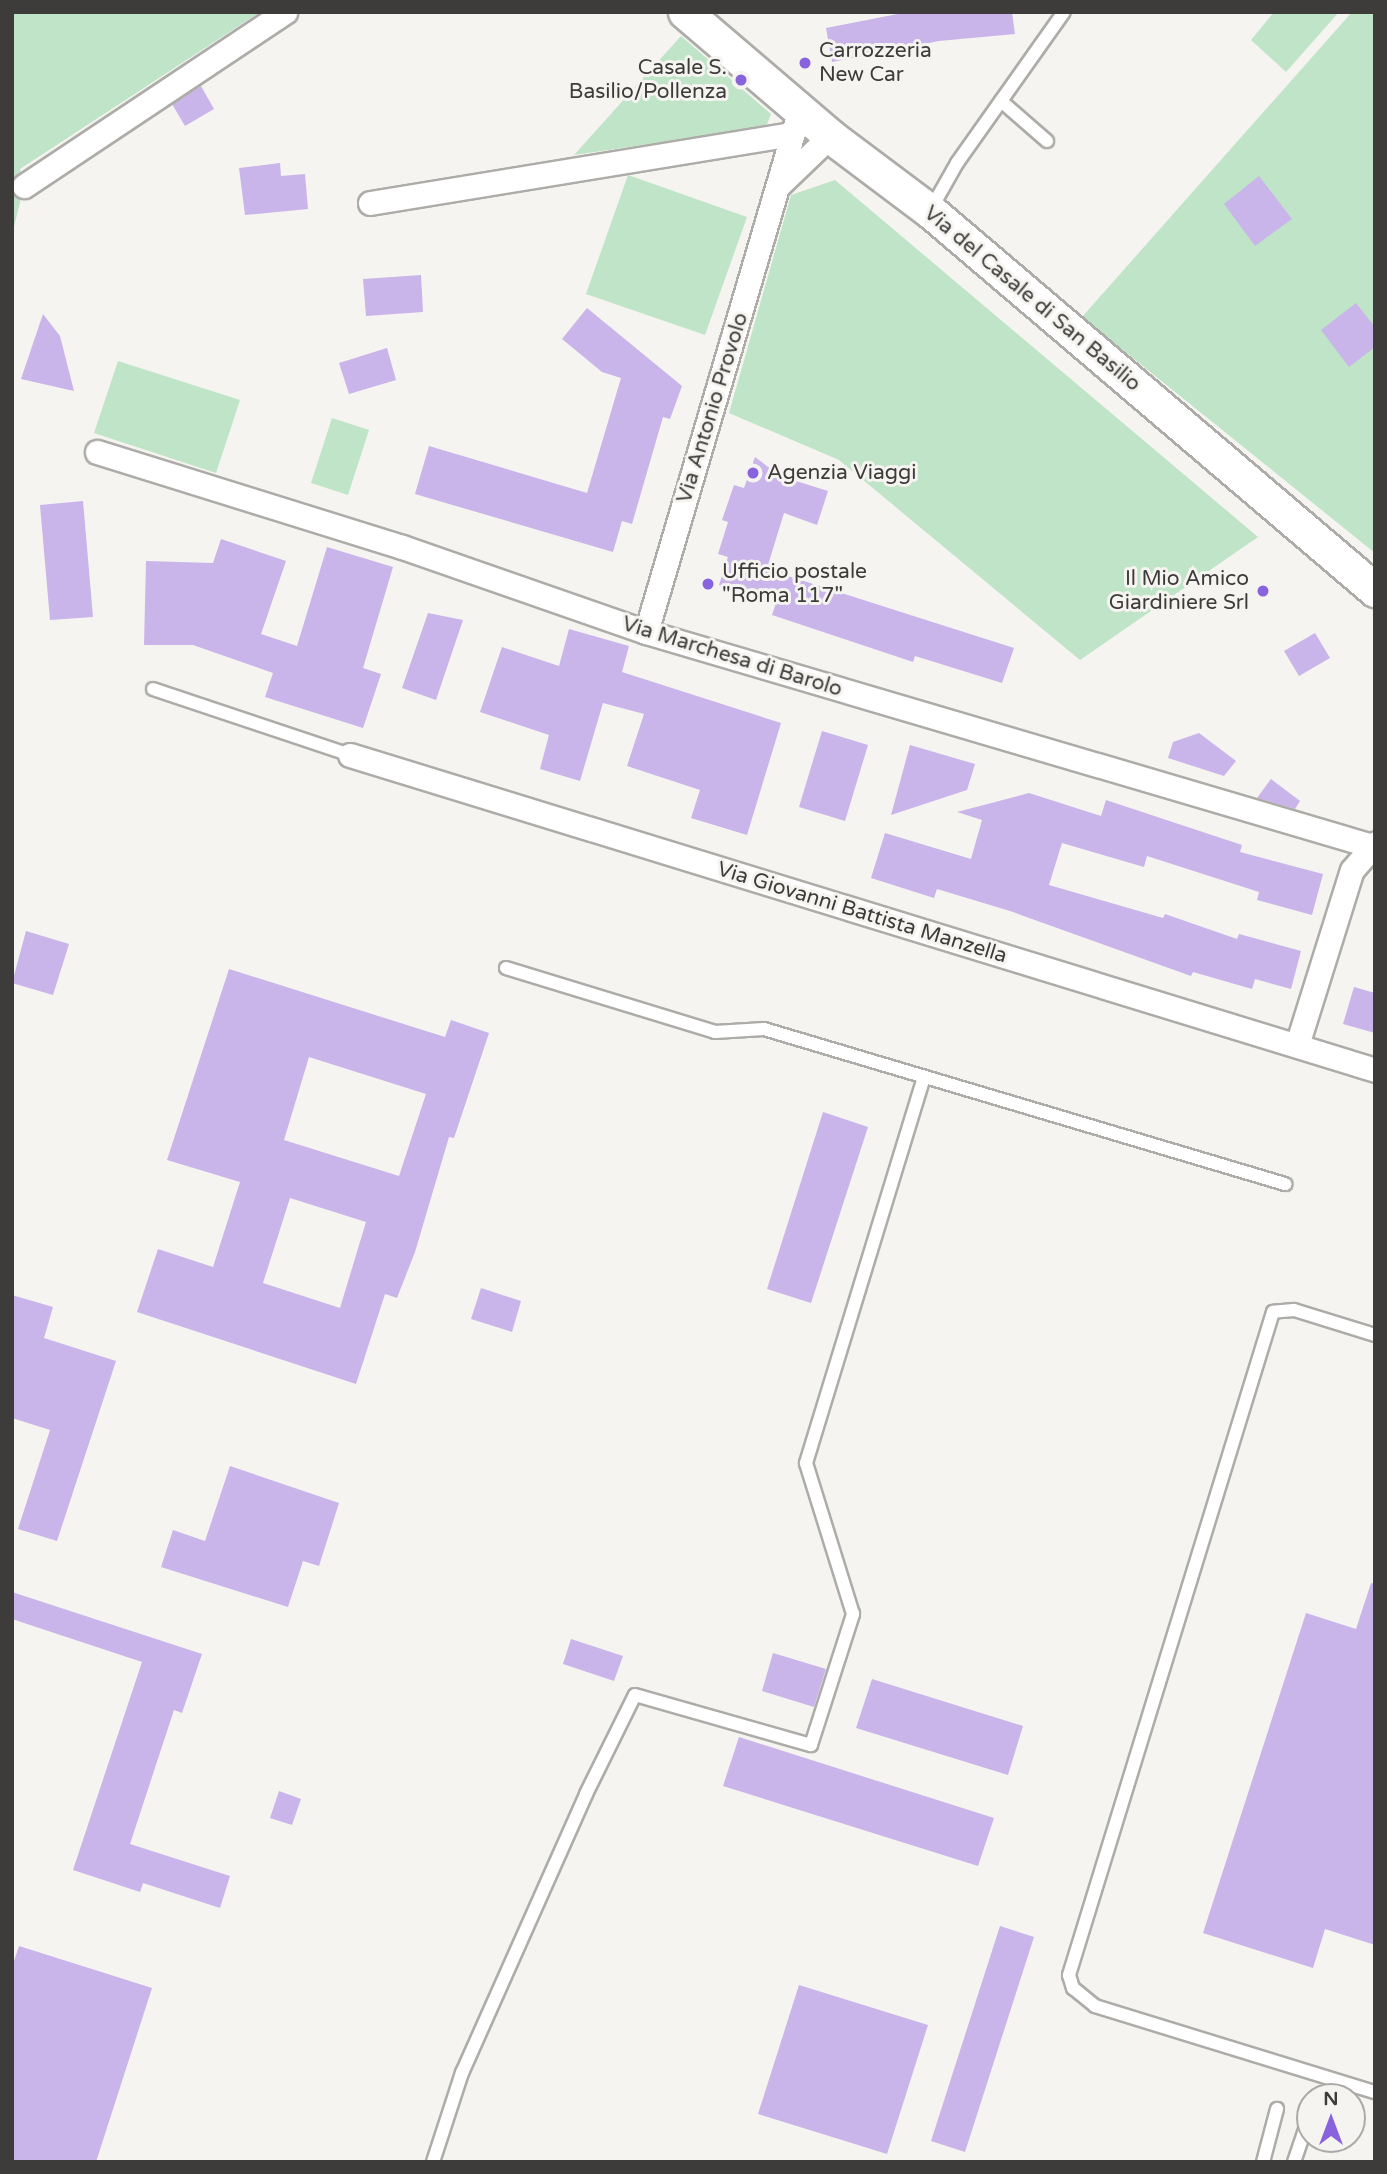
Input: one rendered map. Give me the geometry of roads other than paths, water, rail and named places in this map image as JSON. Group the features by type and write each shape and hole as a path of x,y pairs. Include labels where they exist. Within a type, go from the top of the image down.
{"street":[{"path":"24,186 285,12"},
{"name":"Via del Casale di San Basilio","path":"685,12 796,122 831,136 930,211 1375,590"},
{"path":"370,203 796,122"},
{"name":"Via Antonio Provolo","path":"646,632 780,184 796,122"},
{"path":"780,184 831,136"},
{"name":"Via Marchesa di Barolo","path":"97,452 402,547 646,632 1373,845"},
{"name":"Via Giovanni Battista Manzella","path":"350,755 1375,1070"},
{"path":"1297,1045 1352,870 1373,845"}],"lane":[{"path":"930,211 1001,100 1064,12"},
{"path":"1001,100 1047,141"},
{"path":"153,689 350,755"},
{"path":"506,968 715,1032 764,1029 1285,1184"},
{"path":"433,2162 462,2073 586,1794 635,1695 811,1745 853,1614 806,1463 924,1077"},
{"path":"1375,1335 1294,1310 1273,1312 1069,1975 1078,1994 1096,2006 1375,2092"},
{"path":"1263,2162 1277,2109"}],"place":[{"name":"Carrozzeria New Car","path":"805,63"},
{"name":"Casale S. Basilio/Pollenza","path":"741,80"},
{"name":"Agenzia Viaggi","path":"753,473"},
{"name":"Ufficio postale \"Roma 117\"","path":"708,584"},
{"name":"Il Mio Amico Giardiniere Srl","path":"1263,591"}]}
